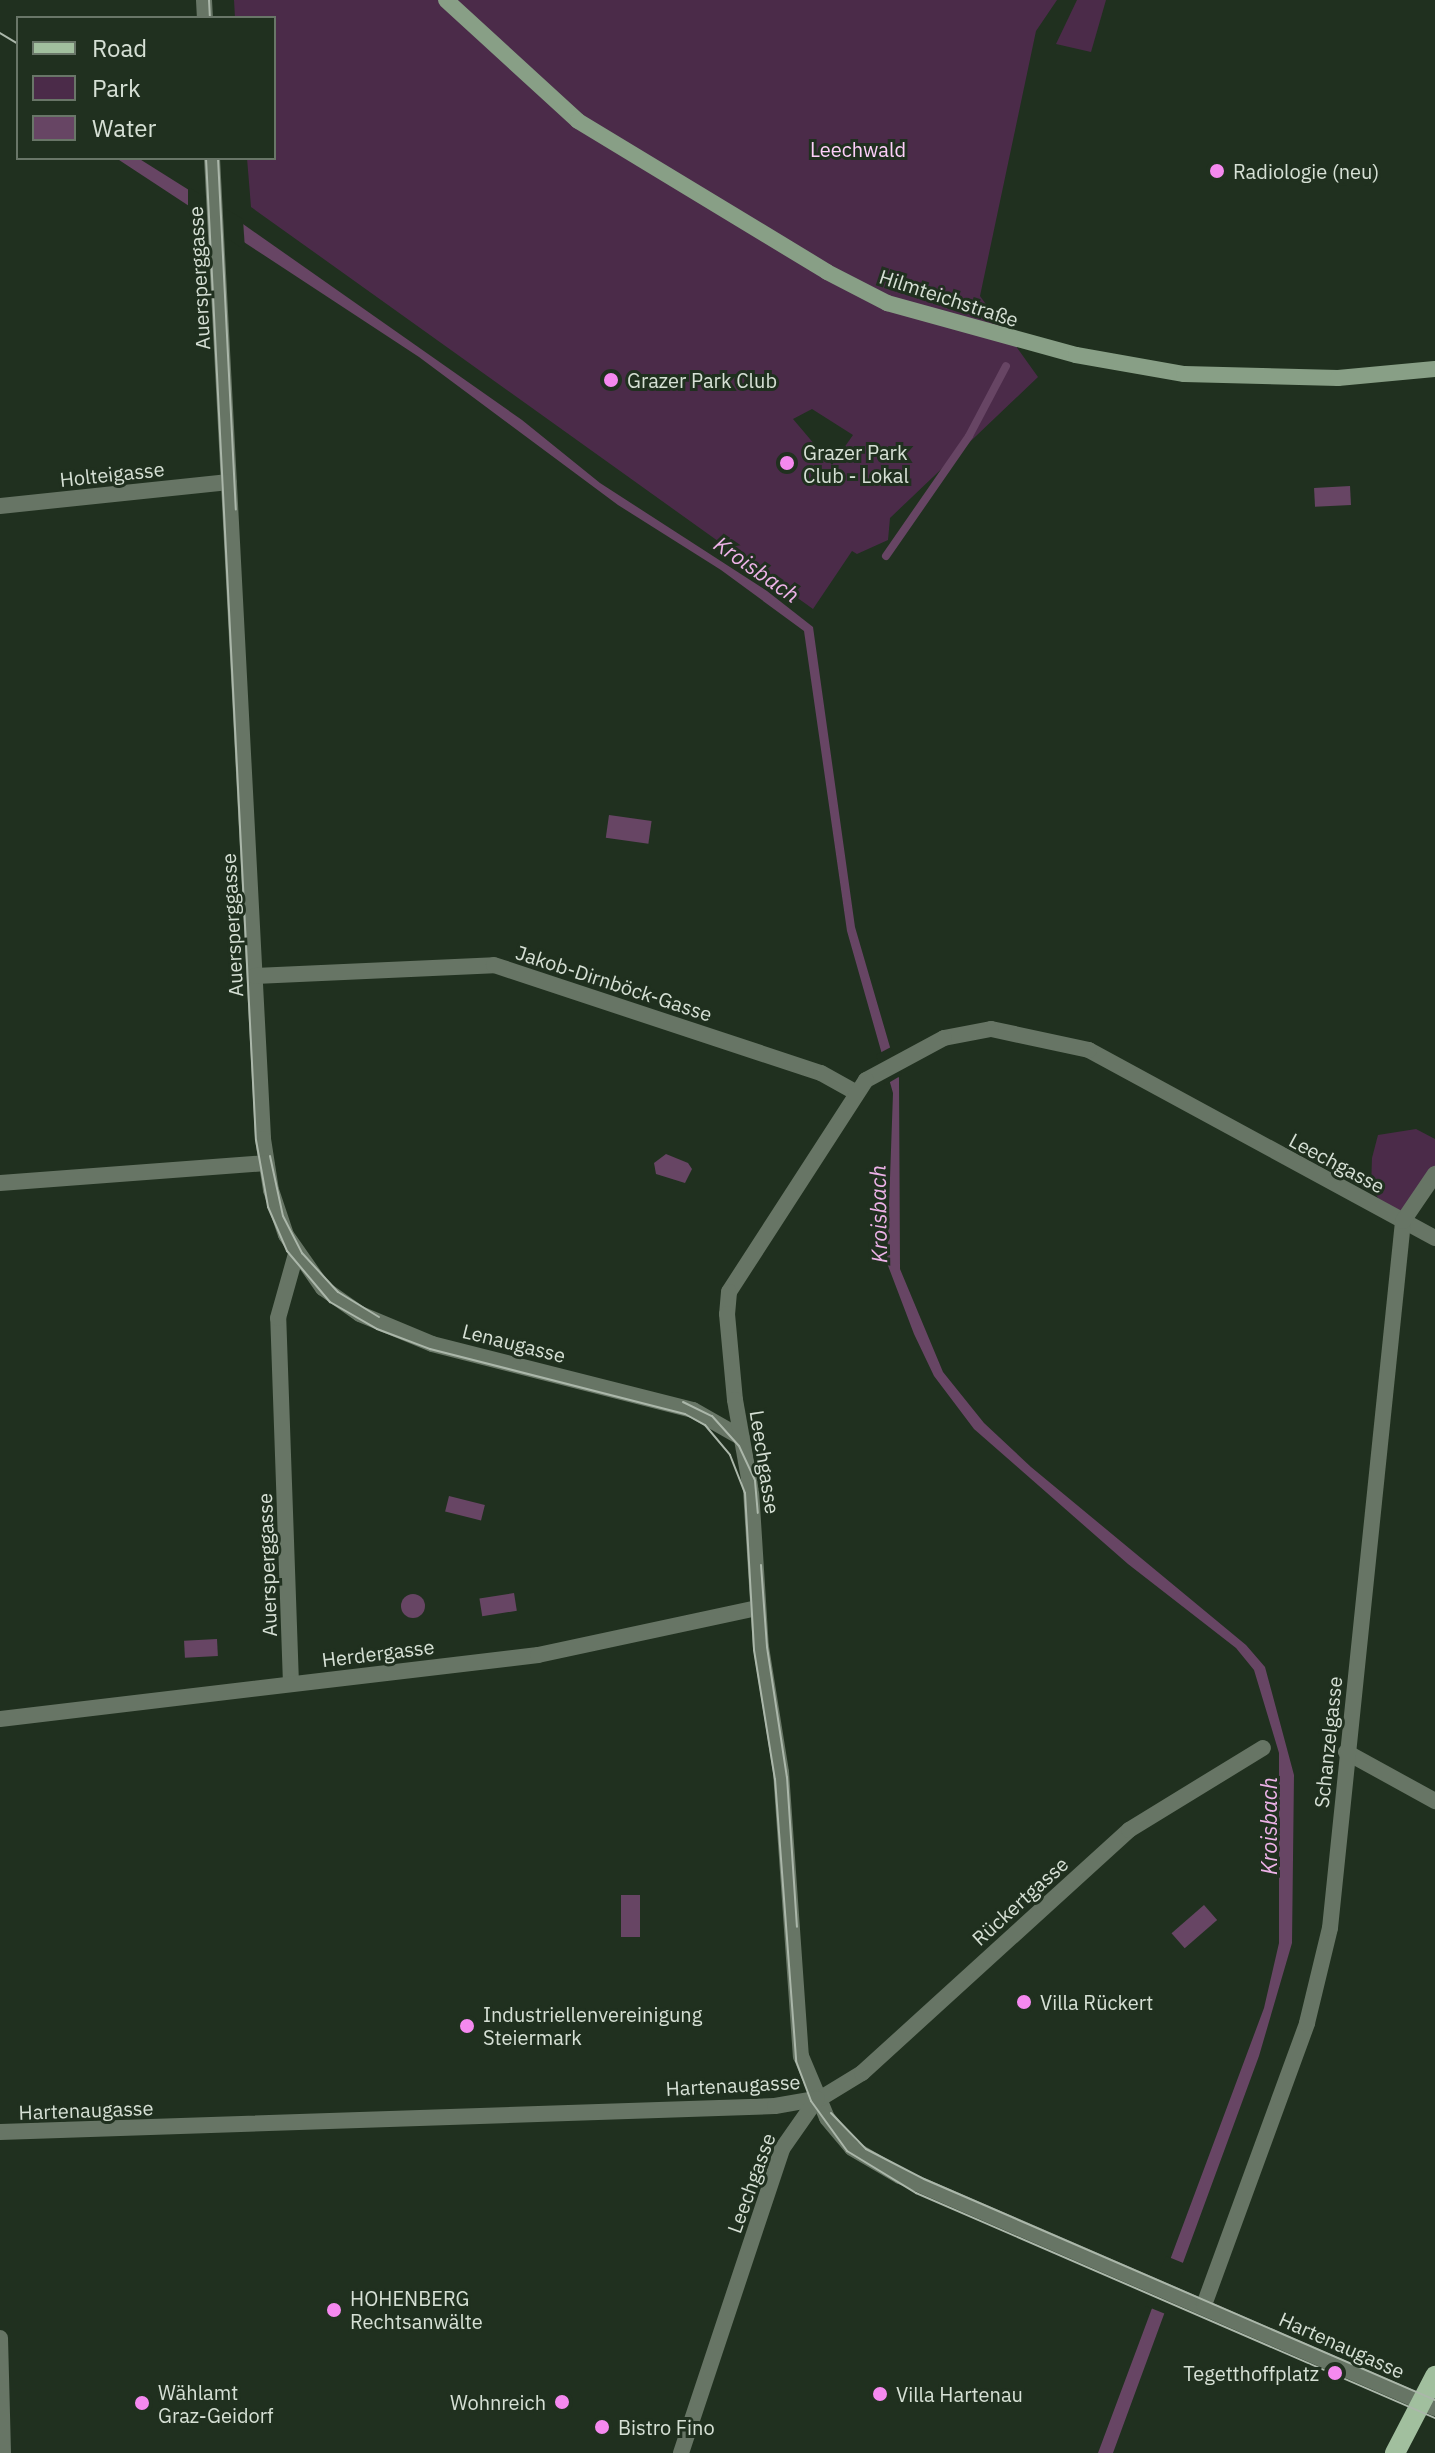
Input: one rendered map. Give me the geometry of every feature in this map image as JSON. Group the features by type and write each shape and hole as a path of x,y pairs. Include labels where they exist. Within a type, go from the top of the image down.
{"main road":[{"name":"Hilmteichstraße","path":"446,0 578,121 827,272 887,303 1076,355 1184,374 1338,378 1435,369"},
{"path":"1395,2453 1428,2404 1435,2376"}],"street":[{"name":"Auersperggasse","path":"212,160 266,1163 277,1212 296,1254 278,1318 291,1684"},
{"name":"Holteigasse","path":"0,506 229,482"},
{"name":"Jakob-Dirnböck-Gasse","path":"255,976 494,965 807,1068 855,1092"},
{"name":"Leechgasse","path":"681,2453 782,2149 817,2099 801,2056 781,1772 757,1608 751,1490 742,1438 729,1292 855,1092 873,1074 944,1038 991,1029 1089,1050 1435,1238"},
{"path":"0,1183 266,1163"},
{"name":"Schanzelgasse","path":"1204,2305 1307,2023 1330,1928 1403,1221 1435,1174"},
{"name":"Lenaugasse","path":"296,1254 336,1299 392,1328 432,1344 693,1410 742,1438"},
{"name":"Herdergasse","path":"0,1719 538,1655 757,1608"},
{"name":"Rückertgasse","path":"817,2099 862,2073 1129,1830 1263,1748"},
{"path":"1346,1752 1435,1801"},
{"name":"Hartenaugasse","path":"0,2132 775,2106 817,2099 852,2148 879,2166 1428,2404"},
{"path":"0,2338 3,2453"}],"green space":[{"name":"Leechwald","path":"234,0 1057,0 1036,31 980,296 1038,377 890,518 888,540 857,554 852,551 813,609 251,207 247,160 276,160 276,16 235,16","holes":["812,409 853,435 832,465 793,419"]},
{"path":"1077,0 1106,0 1091,52 1056,44"},
{"path":"1416,1129 1435,1139 1435,1168 1402,1216 1383,1205 1371,1188 1372,1158 1378,1135"}],"water":[{"name":"Kroisbach","path":"119,160 141,160 243,224 522,420 600,483 767,591 813,627 855,927 899,1078 900,1269 943,1372 984,1423 1031,1467 1246,1645 1265,1667 1294,1775 1292,1943 1259,2056 1113,2453 1098,2453 1264,2008 1279,1943 1279,1753 1254,1670 1236,1648 1128,1564 974,1429 934,1376 914,1334 887,1263 893,1093 847,931 804,631 721,570 618,505 419,357"},
{"path":"1350,486 1351,505 1315,507 1314,488"},
{"path":"609,815 652,821 648,844 606,838"},
{"path":"666,1154 688,1163 692,1169 685,1183 656,1174 654,1163"},
{"path":"449,1496 485,1505 481,1520 445,1512"},
{"path":"514,1593 517,1611 482,1616 479,1598"},
{"path":"413,1594 421,1598 425,1606 421,1614 413,1618 405,1614 401,1606 405,1598"},
{"path":"217,1639 218,1656 185,1658 184,1641"},
{"path":"621,1895 640,1895 640,1937 621,1937"},
{"path":"1204,1905 1217,1920 1185,1948 1172,1933"}],"pier":[{"path":"188,187 243,219 245,250 188,213"},
{"path":"891,1047 902,1075 885,1085 876,1055"},
{"path":"1166,2256 1186,2264 1166,2314 1146,2306"}],"waterway":[{"path":"886,556 969,436 1006,366"}],"tram line":[{"path":"209,0 210,16"},
{"path":"0,33 16,43"},
{"path":"206,160 256,1140 268,1207 287,1251 330,1302 377,1329 430,1349 685,1414 705,1425 730,1455 745,1493 754,1650 775,1779 796,2061 811,2101 847,2151 916,2193 1435,2418"},
{"path":"218,160 236,510"},
{"path":"270,1156 283,1216 302,1253 338,1292 379,1317"},
{"path":"683,1402 712,1416 739,1446 755,1481 758,1513"},
{"path":"761,1565 767,1647 787,1777 797,1927"},
{"path":"831,2113 866,2149 924,2179 1435,2400"}],"place":[{"name":"Radiologie (neu)","path":"1217,171"},
{"name":"Grazer Park Club","path":"611,380"},
{"name":"Grazer Park Club - Lokal","path":"787,463"},
{"name":"Villa Rückert","path":"1024,2002"},
{"name":"Industriellenvereinigung Steiermark","path":"467,2026"},
{"name":"HOHENBERG Rechtsanwälte","path":"334,2310"},
{"name":"Tegetthoffplatz","path":"1335,2373"},
{"name":"Villa Hartenau","path":"880,2394"},
{"name":"Wohnreich","path":"562,2402"},
{"name":"Wählamt Graz-Geidorf","path":"142,2403"},
{"name":"Bistro Fino","path":"602,2427"}]}
